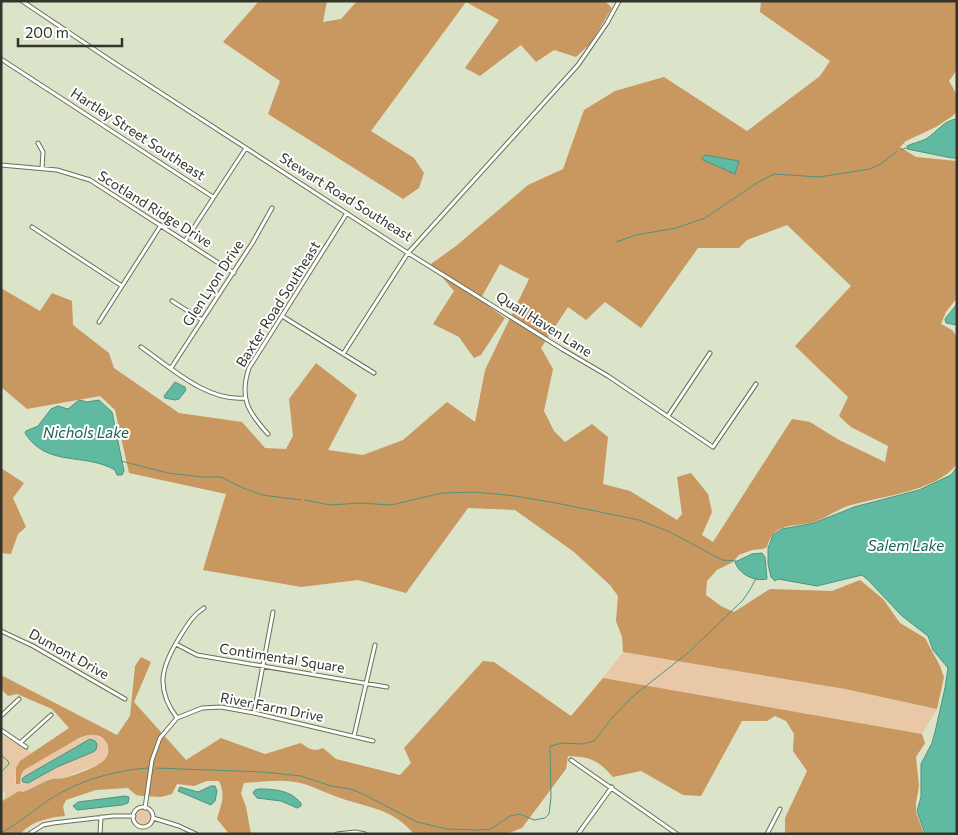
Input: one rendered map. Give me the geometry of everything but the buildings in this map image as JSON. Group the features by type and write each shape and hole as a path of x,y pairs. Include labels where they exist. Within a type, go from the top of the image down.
{"street":[{"name":"Stewart Road Southeast","path":"22,1 408,253 573,71 607,23 619,1"},
{"name":"Hartley Street Southeast","path":"1,59 213,197 246,148"},
{"path":"38,143 43,152 42,168"},
{"name":"Scotland Ridge Drive","path":"1,165 66,172 90,180 234,272"},
{"path":"184,241 213,197"},
{"name":"Glen Lyon Drive","path":"171,368 234,272 272,208"},
{"name":"Baxter Road Southeast","path":"244,398 245,379 249,368 348,213"},
{"path":"99,322 161,225"},
{"path":"32,227 122,286"},
{"path":"343,354 408,253"},
{"name":"Quail Haven Lane","path":"408,253 562,350 608,376 713,447 756,384"},
{"path":"172,301 202,320"},
{"path":"282,316 374,373"},
{"path":"141,347 197,386 223,397 244,398 255,420 268,434"},
{"path":"668,416 710,353"},
{"path":"178,718 167,702 163,683 166,660 194,614 204,608"},
{"path":"254,713 273,612"},
{"name":"Dumont Drive","path":"1,631 32,646 125,698"},
{"name":"Contimental Square","path":"176,644 197,655 387,686"},
{"path":"354,736 375,645"},
{"path":"1,716 19,699"},
{"name":"River Farm Drive","path":"145,808 156,745 165,730 178,718 192,711 221,707 373,741"},
{"path":"20,743 51,715"},
{"path":"1,730 26,747"},
{"path":"571,760 678,834"},
{"path":"578,834 612,787"},
{"path":"145,808 151,812 153,818 151,823 144,829 138,825 134,816 137,810 145,808"},
{"path":"767,834 780,809"},
{"path":"29,834 43,825 134,816"},
{"path":"100,834 101,818"},
{"path":"153,818 179,826 196,834"},
{"path":"337,834 365,834"}],"shaded area":[{"path":"259,1 327,1 323,22 341,19 357,1 605,1 612,8 590,44 576,57 554,50 536,62 521,45 480,76 465,68 499,20 466,2 371,131 414,158 424,173 419,188 403,199 268,114 280,81 223,42"},
{"path":"761,1 957,1 957,70 949,81 957,95 957,111 936,127 906,141 900,147 916,157 957,161 957,298 946,312 941,324 952,330 957,337 957,464 947,474 920,487 845,507 817,521 787,526 781,529 770,538 767,547 739,555 733,562 717,570 707,581 706,595 721,606 734,612 770,589 832,591 860,580 883,599 900,623 925,638 944,677 937,709 845,689 623,652 622,637 616,621 618,596 610,585 574,552 515,510 468,508 406,593 358,580 301,587 203,570 226,494 129,473 115,410 100,396 27,409 1,387 1,288 40,311 52,293 72,301 73,325 109,353 114,368 179,413 242,422 265,448 286,449 293,436 289,399 316,363 357,395 328,450 363,455 403,440 447,402 475,422 485,370 529,279 500,264 480,300 505,318 481,355 474,358 459,337 433,324 454,291 431,264 456,246 528,185 563,169 584,110 615,91 664,77 747,131 820,76 830,61 760,12","holes":["787,225 851,286 795,346 848,397 839,416 851,427 888,446 885,462 839,440 810,422 792,419 713,542 702,535 712,512 708,494 691,473 677,477 682,514 677,520 630,491 603,484 608,437 592,424 565,442 554,431 544,411 553,369 541,348 568,307 586,320 605,302 641,328 698,248 739,248 747,240"]},
{"path":"1,468 24,483 13,498 26,527 18,534 11,554 1,553"},
{"path":"623,652 845,689 937,709 922,734 603,678"},
{"path":"141,657 151,662 134,702 186,760 221,738 265,754 301,743 311,749 323,748 336,759 400,775 411,763 404,748 483,661 494,662 571,716 603,678 922,734 925,743 916,757 919,786 916,812 924,834 785,833 785,818 807,771 793,751 794,734 786,721 775,716 767,721 742,721 701,796 683,795 641,771 613,777 594,760 568,756 566,769 522,828 507,834 414,834 396,818 377,809 346,800 305,784 276,781 244,783 241,793 246,807 251,834 229,834 217,819 222,796 219,781 207,781 194,786 177,784 172,794 161,797 136,795 128,788 96,790 66,800 63,806 65,816 40,821 20,834 1,834 1,802 19,791 23,792 48,780 68,777 93,767 106,758 108,747 105,740 99,736 87,735 79,738 24,770 21,775 20,784 16,784 16,768 20,761 69,728 52,709 17,694 8,696 1,689 1,675 117,735 130,716 135,666"},
{"path":"1,734 32,753 20,762 16,769 16,784 18,785 24,770 69,743 89,735 96,735 106,740 108,753 105,760 99,764 63,778 53,778 23,792 19,791 1,802 1,799 5,798 5,792 3,792"},
{"path":"144,809 150,811 152,817 150,823 144,825 138,823 136,817 138,811"}],"water":[{"path":"957,119 957,158 907,149 907,146 926,139 944,124"},
{"path":"705,155 739,161 735,174 703,160 702,158"},
{"path":"957,304 957,325 946,323 945,319"},
{"path":"175,382 185,387 186,390 179,399 165,398 164,396"},
{"name":"Nichols Lake","path":"79,400 87,402 99,400 112,412 124,471 122,475 117,475 115,470 103,465 67,458 44,451 34,444 25,433 38,426 51,409 58,406 68,409"},
{"name":"Salem Lake","path":"957,467 957,834 925,834 917,811 921,797 921,764 932,743 948,668 933,650 928,636 902,616 862,575 817,586 778,579 775,581 771,577 768,564 768,548 773,535 782,529 814,523 854,507 919,490 951,475"},
{"path":"762,553 765,557 767,579 762,580 748,576 740,570 735,562 752,554"},
{"path":"90,739 97,744 96,750 93,752 57,767 28,783 23,782 22,779 24,777"},
{"path":"215,786 217,791 215,801 211,805 178,791 180,787 198,792"},
{"path":"258,789 287,793 297,799 301,806 297,808 281,801 257,798 253,793"},
{"path":"129,797 128,803 122,805 77,810 73,806 78,802"}],"waterway":[{"path":"901,150 906,148"},
{"path":"616,242 636,235 676,228 705,218 760,181 774,174 819,177 870,169 881,164 897,151"},
{"path":"121,461 168,473 221,477 262,495 301,500"},
{"path":"305,500 330,505 360,503 391,505 442,493 475,492 515,496 639,520 670,532 722,560 736,561"},
{"path":"156,768 263,772 301,776 331,786 350,789 417,822 447,829 491,829 510,816 520,814 534,820 545,818 549,814 551,797 550,746 563,743 583,744 594,741 632,697 689,652 743,600 756,578"},
{"path":"1,755 9,764 1,772"},
{"path":"1,833 55,796 80,784 106,775 148,768"}]}
